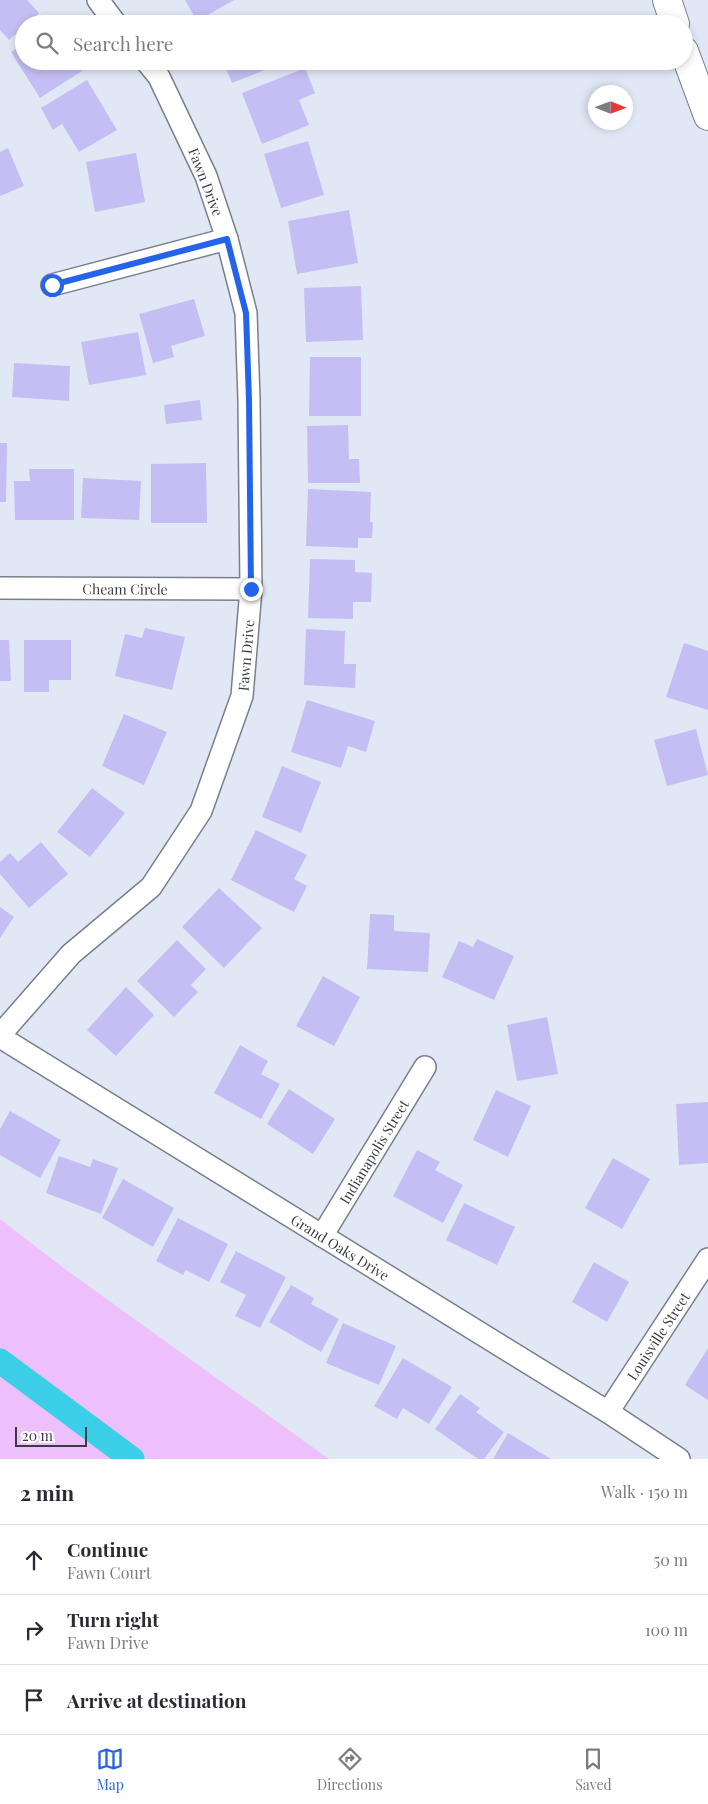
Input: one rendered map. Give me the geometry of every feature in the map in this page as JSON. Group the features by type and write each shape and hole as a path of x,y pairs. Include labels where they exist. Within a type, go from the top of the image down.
{"street":[{"path":"98,0 109,15"},
{"path":"667,0 672,15"},
{"name":"Fawn Drive","path":"0,1036 71,954 151,887 201,811 242,696 251,589 246,313 227,239 206,176 159,77 153,70"},
{"path":"691,70 708,116"},
{"path":"52,285 227,239"},
{"name":"Cheam Circle","path":"0,588 251,589"},
{"name":"Grand Oaks Drive","path":"0,1036 608,1412 679,1459"},
{"name":"Indianapolis Street","path":"322,1236 425,1067"},
{"name":"Louisville Street","path":"608,1412 708,1259"}],"shaded area":[{"path":"0,1219 65,1269 329,1459 0,1459"}],"building":[{"path":"0,0 27,0 39,13 37,15 15,15 15,35 9,40 0,30"},
{"path":"185,0 234,0 208,15 194,15"},
{"path":"15,50 15,58 11,52"},
{"path":"22,70 83,70 40,98"},
{"path":"227,70 264,70 232,83"},
{"path":"300,70 306,70 315,93 299,100 309,125 262,144 242,93"},
{"path":"87,80 117,130 79,152 62,124 53,130 41,108"},
{"path":"308,141 324,195 281,208 264,154"},
{"path":"8,148 24,186 0,196 0,152"},
{"path":"136,153 145,202 95,212 86,162"},
{"path":"349,210 358,263 297,274 288,221"},
{"path":"361,286 363,340 306,342 304,288"},
{"path":"194,299 205,336 171,346 174,357 153,363 139,314"},
{"path":"138,332 146,375 89,385 81,342"},
{"path":"310,357 361,357 361,416 309,416"},
{"path":"14,363 70,366 69,401 12,397"},
{"path":"200,400 202,420 166,424 164,405"},
{"path":"348,425 349,459 359,459 360,483 308,483 307,426"},
{"path":"0,443 7,443 6,502 0,502"},
{"path":"206,463 207,523 151,523 151,464"},
{"path":"29,469 74,469 74,520 15,520 14,481 30,481"},
{"path":"83,478 141,481 139,520 81,518"},
{"path":"308,489 371,492 370,522 373,522 372,538 358,538 358,548 306,546"},
{"path":"310,559 355,560 355,572 372,573 371,602 353,602 353,619 308,618"},
{"path":"145,628 185,637 172,690 115,676 125,634 142,638"},
{"path":"306,629 345,631 344,664 356,664 355,688 304,685"},
{"path":"0,640 9,640 11,681 0,681"},
{"path":"24,640 71,640 71,680 49,680 49,692 24,692"},
{"path":"684,643 708,651 708,710 666,697"},
{"path":"307,700 375,721 366,752 348,746 341,768 291,752"},
{"path":"124,714 167,732 144,785 102,766"},
{"path":"696,729 708,775 667,786 654,740"},
{"path":"282,766 321,782 301,833 262,817"},
{"path":"92,788 125,813 90,857 57,832"},
{"path":"256,830 307,855 294,879 307,886 294,912 231,880"},
{"path":"41,842 68,874 29,908 0,874 0,862 10,853 18,862"},
{"path":"219,888 262,928 224,968 182,927"},
{"path":"0,907 14,917 0,938"},
{"path":"370,914 394,915 394,931 430,933 428,972 367,969"},
{"path":"477,939 514,956 494,1000 442,977 459,941 473,947"},
{"path":"177,940 206,969 191,985 198,992 174,1017 137,981"},
{"path":"323,976 360,997 334,1046 296,1026"},
{"path":"126,987 154,1015 116,1056 87,1030"},
{"path":"547,1017 558,1074 517,1081 507,1025"},
{"path":"240,1045 268,1061 261,1074 280,1084 261,1119 214,1093"},
{"path":"289,1089 335,1119 313,1154 267,1124"},
{"path":"496,1090 531,1106 508,1157 473,1140"},
{"path":"708,1102 708,1163 679,1165 676,1104"},
{"path":"10,1111 61,1140 40,1178 0,1155 0,1129"},
{"path":"417,1150 440,1162 435,1170 463,1185 443,1223 393,1196"},
{"path":"59,1156 90,1167 93,1159 118,1168 101,1214 46,1193"},
{"path":"613,1158 650,1179 622,1229 585,1208"},
{"path":"123,1179 174,1208 153,1247 102,1218"},
{"path":"464,1203 515,1227 497,1265 446,1240"},
{"path":"178,1218 228,1244 209,1282 186,1270 183,1275 156,1261"},
{"path":"236,1251 286,1277 260,1328 235,1316 246,1295 220,1282"},
{"path":"594,1262 629,1282 607,1322 572,1302"},
{"path":"291,1285 314,1298 311,1304 339,1319 321,1352 269,1322"},
{"path":"343,1323 396,1346 379,1385 326,1363"},
{"path":"708,1348 708,1400 685,1385"},
{"path":"403,1358 452,1387 429,1424 403,1408 397,1419 374,1406"},
{"path":"460,1394 480,1408 476,1412 504,1432 484,1459 478,1459 435,1429"},
{"path":"508,1433 551,1459 493,1459"}],"waterway":[{"path":"0,1361 132,1459"}],"route":[{"path":"52,285 227,239 246,313 251,589"}]}
